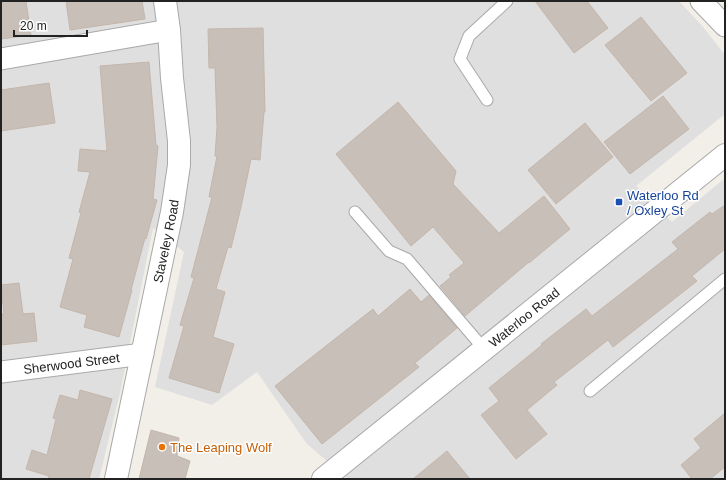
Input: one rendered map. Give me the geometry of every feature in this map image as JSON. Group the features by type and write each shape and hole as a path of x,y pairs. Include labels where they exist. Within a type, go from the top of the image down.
{"street":[{"name":"Staveley Road","path":"116,479 172,212 179,165 179,141 165,1"},
{"path":"702,1 722,16"},
{"path":"1,59 169,30"},
{"name":"Waterloo Road","path":"323,479 725,155"},
{"name":"Sherwood Street","path":"1,372 143,354"}],"lane":[{"path":"487,100 460,60 469,36 507,1"},
{"path":"355,212 389,251 407,259 484,349"},
{"path":"590,391 725,279"}],"shaded area":[{"path":"1,1 679,1 703,27 725,55 725,114 636,186 672,222 725,178 725,479 348,479 307,444 257,372 212,405 155,387 184,252 153,228 120,393 99,479 1,479"}],"building":[{"path":"1,1 26,1 31,35 1,39"},
{"path":"66,1 142,1 145,19 70,30"},
{"path":"535,1 587,1 608,28 574,53"},
{"path":"641,17 687,73 651,101 605,45"},
{"path":"263,28 265,112 260,160 251,159 231,248 228,247 216,289 225,292 213,337 234,344 219,393 169,378 184,326 180,325 194,278 191,277 212,197 209,197 217,156 215,156 217,127 215,68 209,68 208,29"},
{"path":"149,62 156,145 158,146 153,199 157,200 146,239 145,238 119,337 84,327 87,315 60,307 73,259 69,258 90,172 78,171 80,149 107,151 100,66"},
{"path":"49,83 55,123 1,131 1,90"},
{"path":"663,96 689,129 630,174 604,142"},
{"path":"398,102 456,171 453,184 499,233 544,196 570,229 465,316 440,286 451,277 449,275 464,263 433,227 411,246 336,154"},
{"path":"585,123 613,157 556,204 528,170"},
{"path":"725,205 725,249 692,276 697,281 613,347 608,340 554,382 557,385 527,410 547,434 516,459 481,415 499,401 489,388 542,345 541,344 586,309 592,316 678,249 672,242 710,212 712,214"},
{"path":"19,283 23,314 34,313 37,341 1,345 1,314 4,314 1,285"},
{"path":"410,289 421,302 429,295 457,328 415,363 419,367 322,444 275,386 373,309 378,316"},
{"path":"80,390 112,399 89,479 48,479 49,476 26,469 32,450 47,455 56,419 53,418 60,395 78,400"},
{"path":"725,413 725,467 710,479 692,479 681,465 701,448 694,439"},
{"name":"The Leaping Wolf","path":"151,430 179,438 177,456 190,461 185,479 139,479"},
{"path":"447,451 470,479 413,479"}],"place":[{"name":"Waterloo Rd / Oxley St","path":"619,202"},
{"name":"The Leaping Wolf","path":"162,447"}]}
